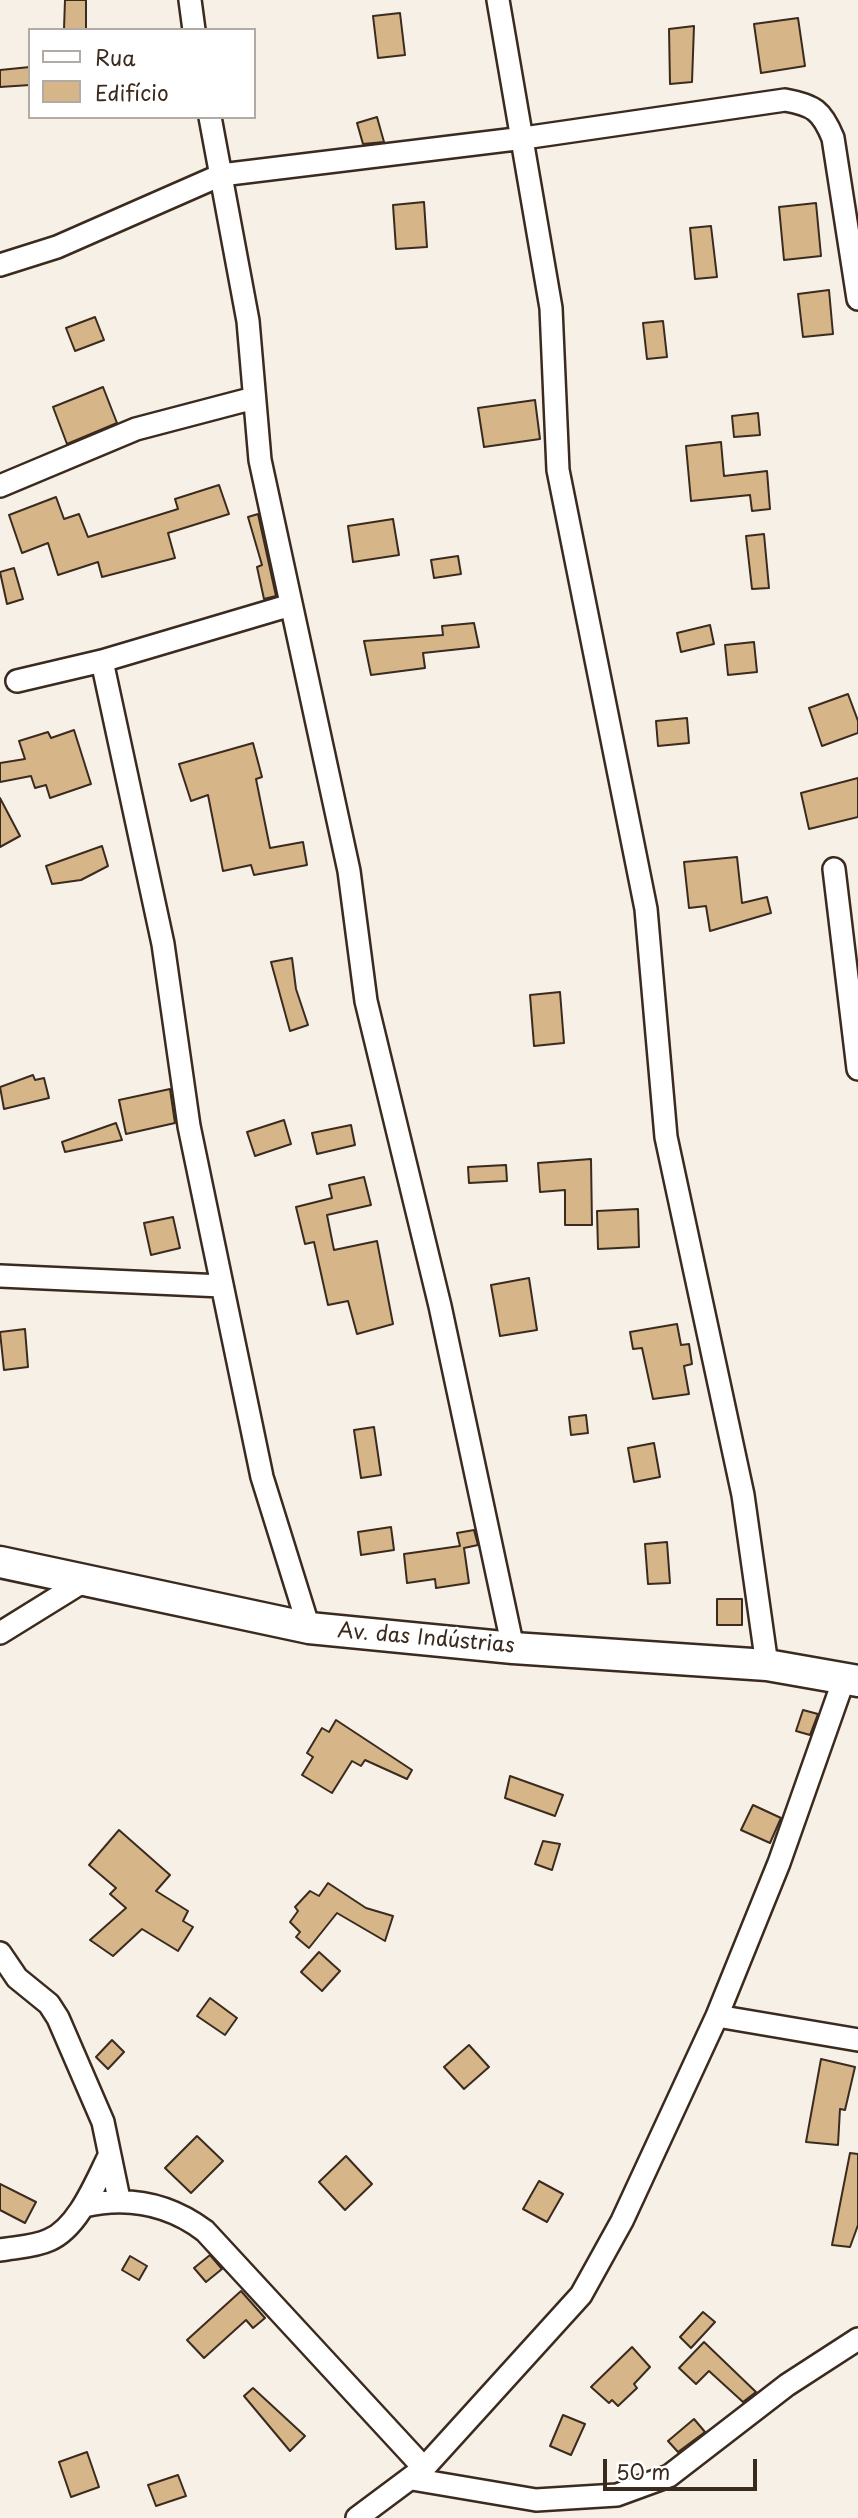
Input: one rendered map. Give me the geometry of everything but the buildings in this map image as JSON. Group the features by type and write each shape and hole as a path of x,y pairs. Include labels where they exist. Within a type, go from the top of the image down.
{"street":[{"path":"190,0 194,28"},
{"path":"498,0 524,138 551,308 558,470 646,909 666,1137 743,1495 767,1665"},
{"path":"0,265 57,247 221,175 524,138 785,100 804,104 824,116 833,138 858,299"},
{"path":"210,119 248,321 260,460 349,871 366,1002 440,1306 513,1648"},
{"path":"0,486 136,429 254,398"},
{"path":"17,681 102,661 291,605"},
{"path":"102,661 163,944 189,1126 262,1477 309,1628"},
{"path":"834,869 858,1069"},
{"path":"0,1276 222,1286"},
{"name":"Av. das Indústrias","path":"0,1562 309,1628 513,1648 767,1665 851,1680"},
{"path":"0,1633 84,1581"},
{"path":"357,2518 385,2510 581,2295 622,2221 717,2016 851,1680"},
{"path":"0,1953 17,1978 49,2004 58,2018 103,2122 119,2199"},
{"path":"717,2016 858,2040"},
{"path":"0,2250 52,2239 84,2206 109,2156"},
{"path":"84,2206 119,2199 181,2213 205,2231 418,2473 537,2500 617,2496 669,2476 787,2385 854,2349"}]}
